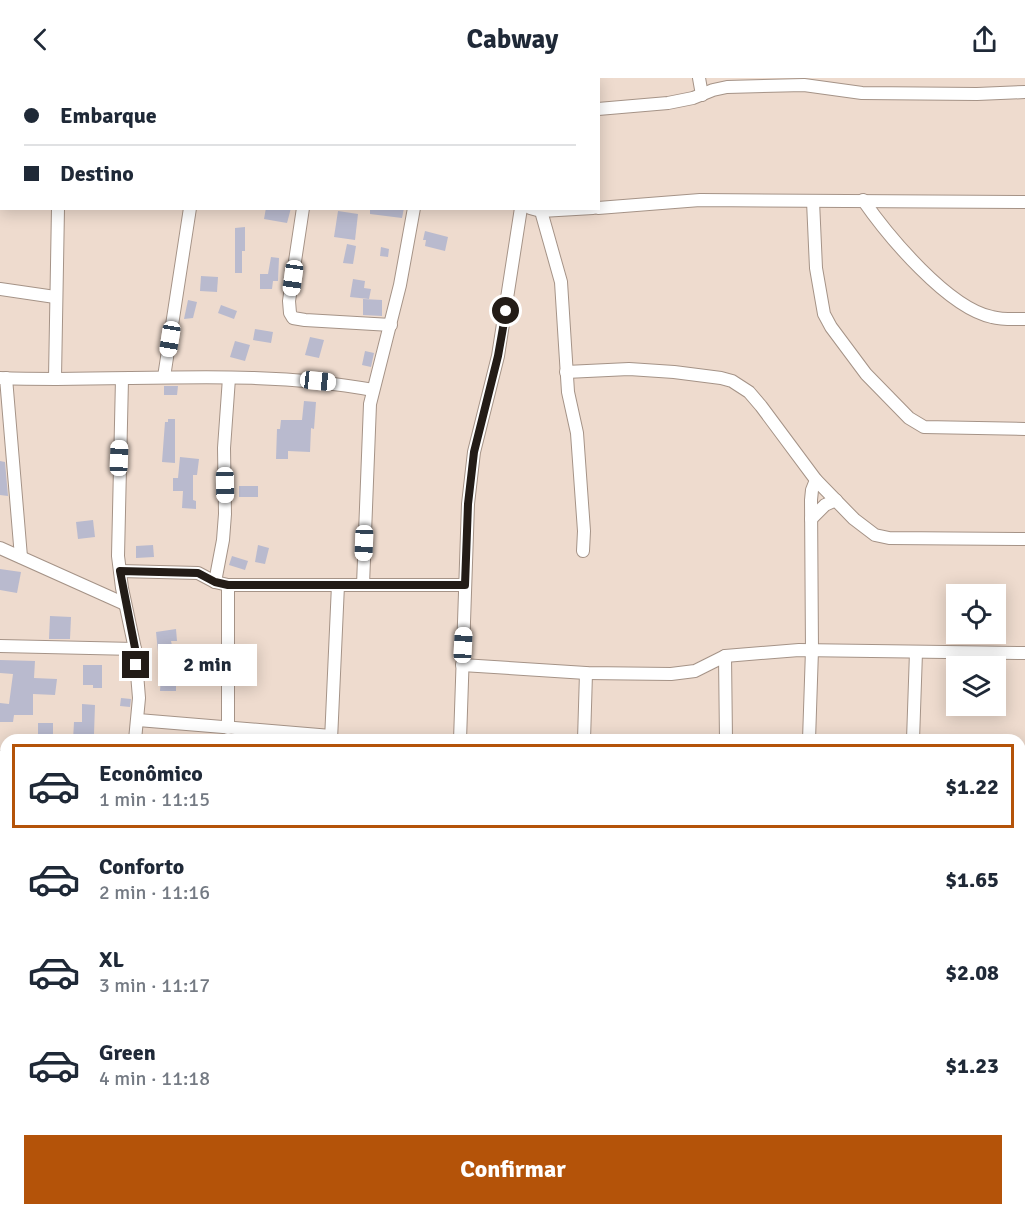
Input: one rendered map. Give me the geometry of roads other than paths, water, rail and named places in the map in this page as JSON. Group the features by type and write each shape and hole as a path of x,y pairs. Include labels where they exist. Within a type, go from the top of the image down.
{"street":[{"path":"699,78 702,94"},
{"path":"600,109 668,103 727,87 804,82 827,83 862,93 1025,92"},
{"path":"600,208 700,200 1025,202"},
{"path":"863,200 890,235 925,273 966,307 993,318 1025,319"},
{"path":"813,201 816,268 824,314 866,374 909,418 924,427 1025,429"},
{"path":"55,378 58,210"},
{"path":"164,377 190,210"},
{"path":"303,210 289,301 293,318 391,325"},
{"path":"363,585 372,390 391,325 414,210"},
{"path":"460,734 468,504 474,452 498,356 521,210"},
{"path":"535,210 561,282 568,392 577,433 584,531 583,551"},
{"path":"0,289 56,297"},
{"path":"566,372 629,369 663,371 732,381 748,392 761,406 816,480 864,528 882,536 1025,539"},
{"path":"21,557 3,378 122,379 262,376 336,383 372,390"},
{"path":"228,728 222,583 225,514 224,448 229,378"},
{"path":"122,379 118,556 125,604 135,648 139,698 137,729 228,728 261,734"},
{"path":"809,734 812,650 811,519 812,490 816,480"},
{"path":"811,519 825,505 836,500"},
{"path":"0,548 125,604"},
{"path":"120,571 198,573 222,583 465,585"},
{"path":"331,734 338,585"},
{"path":"0,646 135,648"},
{"path":"462,665 586,673 671,674 695,671 725,656 812,650 1025,653"},
{"path":"913,734 916,652"},
{"path":"725,656 726,734"},
{"path":"584,734 586,673"}]}
